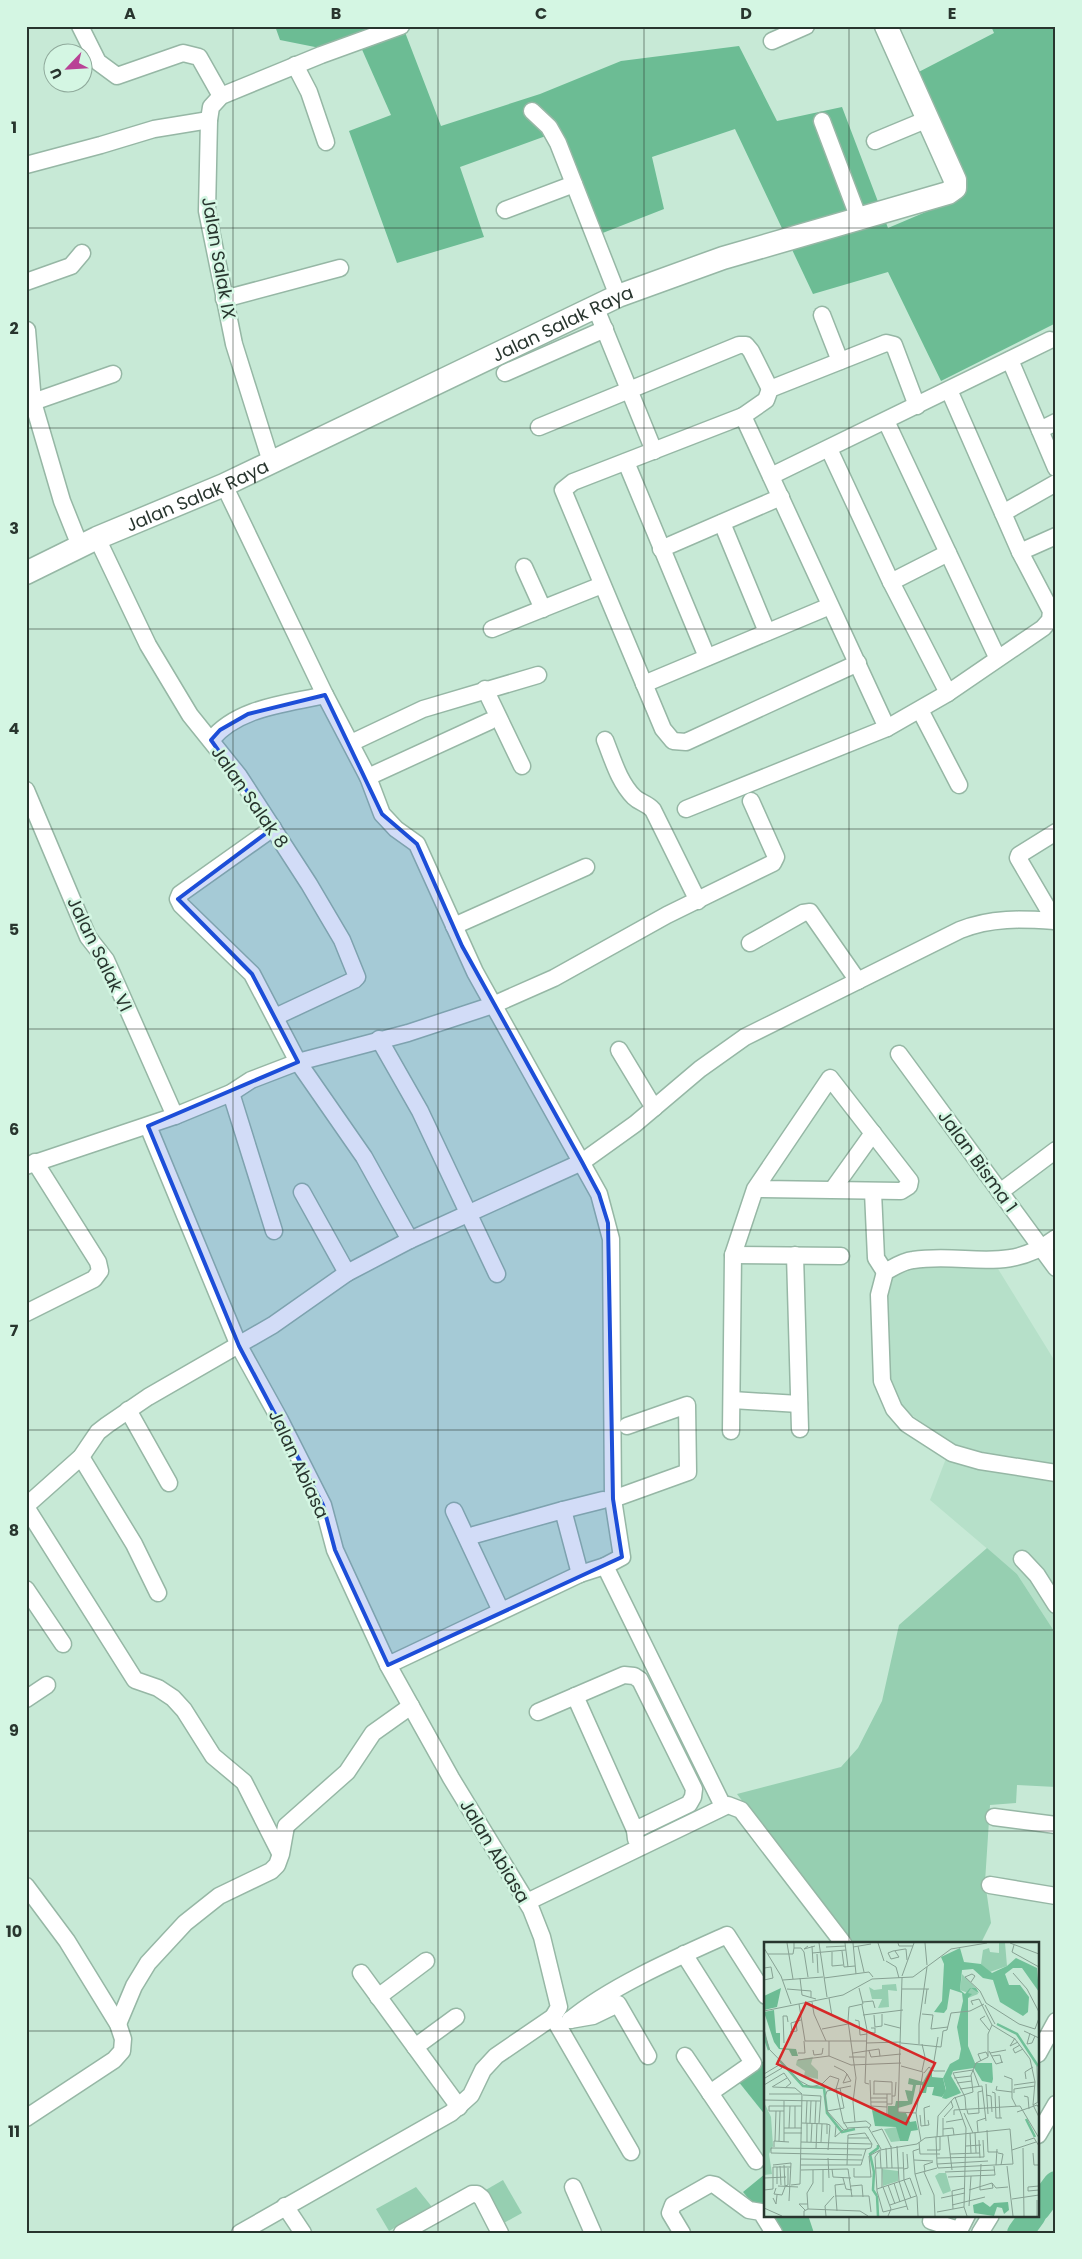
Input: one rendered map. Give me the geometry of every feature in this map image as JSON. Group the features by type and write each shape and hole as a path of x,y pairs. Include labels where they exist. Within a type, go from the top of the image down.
{"street":[{"path":"80,26 98,62 117,76 182,53 199,57 221,96 295,65 402,26"},
{"path":"772,41 806,26"},
{"name":"Jalan Salak Raya","path":"26,573 89,542 224,485 618,296 723,258 948,193 954,188 955,180 886,26"},
{"path":"295,65 309,92 326,142"},
{"name":"Jalan Salak IX","path":"221,96 211,107 209,120 207,211 234,344 271,462"},
{"path":"532,111 549,127 574,184 618,296"},
{"path":"875,141 928,119"},
{"path":"26,165 101,145 154,128 209,120"},
{"path":"822,121 859,219"},
{"path":"506,210 574,184"},
{"path":"26,282 71,266 82,253"},
{"path":"224,299 340,268"},
{"path":"595,306 654,451"},
{"path":"822,315 840,361"},
{"path":"505,373 605,329"},
{"name":"Jalan Salak 8","path":"27,330 33,402 62,501 89,542 190,715 239,776 273,828 342,940 356,977 354,980 276,1017"},
{"path":"771,476 1050,340"},
{"path":"770,389 886,343 894,345 917,406"},
{"path":"539,427 630,389 739,346 746,345 752,351 770,389 766,400 743,416 573,482 563,490 663,729 673,741 681,742 858,663"},
{"path":"1010,360 1056,468"},
{"path":"33,402 113,374"},
{"path":"686,809 887,728 948,693 1043,628 1052,615 1020,552 949,390"},
{"path":"743,416 887,728"},
{"path":"886,421 998,657"},
{"path":"1040,430 1056,422"},
{"path":"829,449 892,582 948,693"},
{"path":"626,462 707,657"},
{"path":"1003,513 1056,483"},
{"path":"224,485 325,695 368,777 382,814 396,829 417,844 474,972 599,1194 611,1239 608,1500 622,1557 605,1566 579,1570 502,1606 388,1665"},
{"path":"661,549 781,497"},
{"path":"722,523 767,632"},
{"path":"1020,552 1056,536"},
{"path":"892,582 948,553"},
{"path":"524,567 542,609"},
{"path":"492,629 602,585"},
{"path":"644,684 830,606"},
{"path":"351,743 423,709 485,689 538,675"},
{"path":"485,689 522,766"},
{"path":"211,740 233,720 248,714 325,695"},
{"path":"920,710 960,785"},
{"path":"368,777 490,721"},
{"path":"605,740 627,789 635,799 648,804 653,810 698,901"},
{"name":"Jalan Salak VI","path":"26,790 88,936 106,960 175,1116"},
{"path":"26,1313 94,1279 100,1271 98,1262 31,1164 175,1116 231,1093 251,1080 298,1062 379,1039 408,1033 493,1005 554,978 667,914 698,901 773,863 776,857 751,801"},
{"path":"273,828 180,894 178,899 181,905 252,974 298,1062 364,1157 410,1240"},
{"path":"1055,921 1018,858 1056,832"},
{"path":"454,926 586,867"},
{"path":"750,943 803,913 810,912 858,981"},
{"path":"281,1854 244,1782 213,1756 195,1726 173,1698 158,1688 135,1680 28,1500 81,1457 98,1432 128,1410 239,1346 347,1273 410,1240 582,1162 654,1108 700,1069 736,1042 776,1020 981,922 1009,919 1055,921"},
{"path":"379,1039 420,1111 497,1274"},
{"path":"619,1050 654,1108"},
{"name":"Jalan Bisma 1","path":"900,1054 1056,1268"},
{"path":"732,1431 733,1255 755,1189 830,1078 910,1181 909,1186 901,1191 755,1189"},
{"path":"231,1093 274,1231"},
{"name":"Jalan Abiasa","path":"148,1126 239,1346 280,1420 323,1506 336,1550 388,1665 484,1835 527,1902 542,1937 555,1989 559,2007 553,2017"},
{"path":"833,1189 873,1133"},
{"path":"1000,1192 1056,1150"},
{"path":"302,1192 347,1273"},
{"path":"873,1192 876,1258 885,1272"},
{"path":"1056,1238 1042,1248 1023,1257 1003,1260 912,1260 885,1272 881,1280 879,1295 882,1380 894,1410 907,1424 952,1453 980,1461 1056,1473"},
{"path":"733,1255 841,1256"},
{"path":"795,1255 800,1429"},
{"path":"732,1400 800,1404"},
{"path":"474,1535 563,1510 608,1500 688,1472 687,1405 627,1426"},
{"path":"128,1410 169,1483"},
{"path":"81,1457 134,1544 158,1593"},
{"path":"563,1510 579,1570"},
{"path":"454,1511 502,1606"},
{"path":"1022,1559 1037,1575 1056,1604"},
{"path":"605,1566 723,1806"},
{"path":"26,1589 63,1644"},
{"path":"538,1712 624,1675 634,1676 640,1680 694,1789 693,1797 689,1804 635,1830"},
{"path":"26,1699 47,1685"},
{"path":"575,1696 635,1830 636,1843 632,1850"},
{"path":"118,2024 134,1986 148,1962 185,1923 219,1896 271,1871 277,1865 281,1854 286,1826 347,1772 373,1733 411,1706"},
{"path":"527,1902 723,1806 735,1806 741,1810 842,1942"},
{"path":"994,1817 1056,1825"},
{"path":"990,1885 1056,1896"},
{"path":"26,1886 67,1941 118,2024 123,2039 122,2051 114,2060 26,2118"},
{"path":"570,2020 587,2005 684,1954 727,1935 764,1993"},
{"path":"684,1954 753,2063 710,2093"},
{"path":"378,1997 426,1961"},
{"path":"361,1973 459,2107"},
{"path":"240,2233 459,2107 471,2095 483,2070 496,2056 553,2017 570,2020 592,2016 618,2004 648,2056"},
{"path":"415,2047 456,2017"},
{"path":"553,2017 631,2152"},
{"path":"1042,2037 1056,2021"},
{"path":"685,2056 756,2161"},
{"path":"1040,2132 1056,2104"},
{"path":"682,2233 670,2213 673,2205 710,2184 715,2185 749,2210 761,2212 774,2233"},
{"path":"573,2186 593,2233"},
{"path":"402,2233 472,2194 477,2194 482,2198 500,2233"},
{"path":"285,2206 302,2233"},
{"path":"931,2221 958,2232 966,2216"},
{"path":"980,2233 990,2216"}],"highlighted area":[{"path":"325,695 382,814 417,844 462,946 599,1194 608,1223 613,1499 622,1557 388,1665 335,1550 323,1505 239,1346 148,1126 298,1062 252,974 178,899 273,828 211,740 220,730 248,714"}],"shaded area":[{"path":"909,1262 995,1264 1056,1363 1056,1634 1017,1574 930,1500 952,1443 878,1392 877,1291"},
{"path":"987,1548 1017,1574 1056,1634 1056,1787 1017,1785 1016,1803 990,1805 985,1882 991,1923 982,1942 848,1942 737,1794 841,1767 858,1748 882,1701 899,1625"},
{"path":"503,2180 522,2213 502,2224 484,2191"},
{"path":"416,2187 432,2207 389,2231 376,2209"}],"green space":[{"path":"275,26 405,26 403,27 441,126 540,94 621,61 739,46 777,121 842,107 888,228 961,197 909,77 994,33 991,26 1056,26 1056,323 941,381 888,272 813,294 735,129 652,157 664,209 595,236 554,133 460,167 484,237 397,263 349,131 391,115 356,36 325,49 280,40"},
{"path":"764,2061 764,2114 738,2081"},
{"path":"764,2175 764,2216 808,2216 814,2233 778,2233 743,2192"}],"waterway":[{"path":"1040,2205 1056,2184"},
{"path":"1020,2233 1032,2216"}]}
